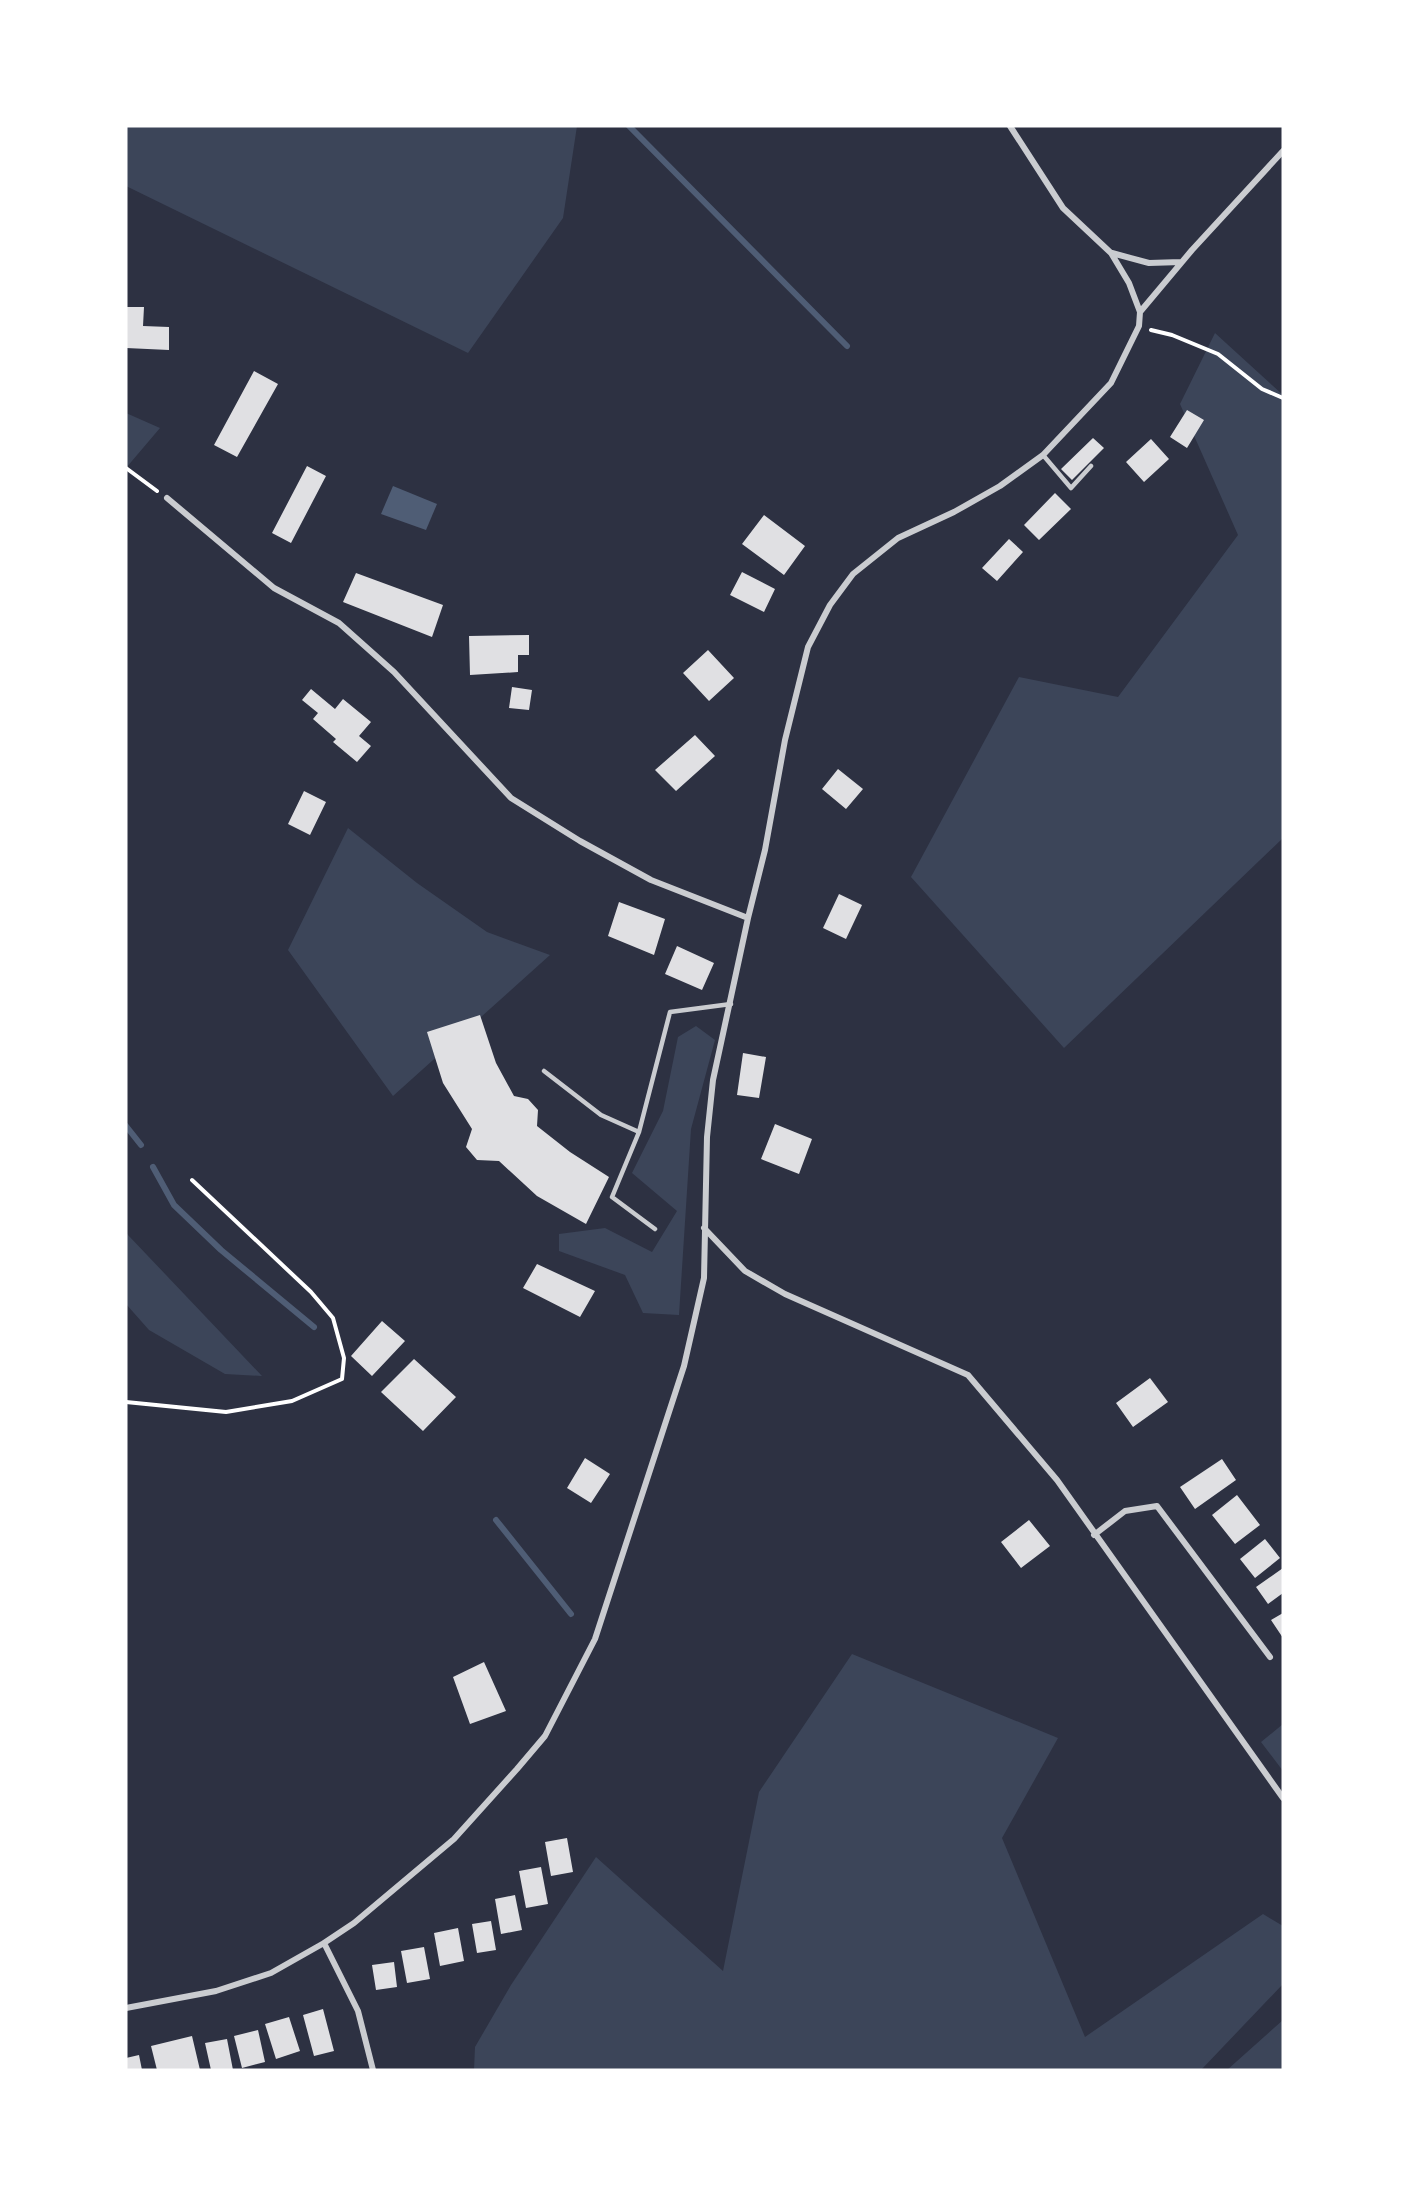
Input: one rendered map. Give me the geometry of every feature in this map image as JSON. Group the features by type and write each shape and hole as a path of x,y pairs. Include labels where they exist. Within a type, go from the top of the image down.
{"street":[{"path":"126,2008 216,1991 271,1973 354,1923 454,1839 544,1736 594,1639 684,1366 704,1278 707,1137 713,1080 765,850 785,740 808,647 830,605 853,574 898,538 954,512 1000,486 1043,455 1112,383 1139,326 1140,312 1129,283 1111,253 1063,208 1010,126"},
{"path":"1140,312 1181,262 1283,151"},
{"path":"1111,253 1149,263 1181,262"},
{"path":"166,498 274,588 339,623 394,672 511,798 580,841 651,880 748,918"},
{"path":"704,1227 745,1271 784,1294 968,1375 1057,1480 1283,1798"},
{"path":"1094,1535 1125,1511 1157,1506 1270,1657"},
{"path":"324,1943 358,2011 373,2070"}],"lane":[{"path":"1043,455 1071,488 1091,466"},
{"path":"655,1229 612,1197 639,1132 670,1012 731,1004"},
{"path":"544,1071 601,1115 639,1132"}],"path":[{"path":"1139,326 1172,335 1218,354 1262,389 1283,398"},
{"path":"126,468 166,498"},
{"path":"126,1402 226,1412 292,1401 342,1379 344,1358 333,1318 311,1292 192,1180"}],"shaded area":[{"path":"126,126 577,126 563,218 468,353 126,186"},
{"path":"1215,333 1283,395 1283,838 1064,1048 911,877 1019,677 1118,697 1238,535 1180,404"},
{"path":"126,413 160,428 126,468"},
{"path":"393,486 437,504 426,530 381,514"},
{"path":"348,828 417,883 487,932 550,955 393,1096 288,950"},
{"path":"696,1026 715,1040 691,1129 679,1315 643,1313 625,1275 559,1251 559,1234 605,1228 652,1252 677,1211 632,1173 663,1111 678,1037"},
{"path":"126,1232 262,1376 225,1374 149,1330 126,1304"},
{"path":"852,1654 1058,1738 1002,1838 1085,2037 1263,1914 1283,1926 1283,1984 1201,2070 474,2070 475,2047 511,1985 596,1857 723,1971 759,1792"},
{"path":"1283,1724 1283,1771 1261,1742"},
{"path":"1283,2020 1283,2070 1227,2070"}],"building":[{"path":"127,307 144,307 143,326 169,327 169,350 126,348"},
{"path":"254,371 278,384 237,457 214,445"},
{"path":"1187,410 1204,420 1187,448 1170,437"},
{"path":"1093,438 1104,448 1072,480 1061,469"},
{"path":"1151,439 1169,459 1144,482 1126,462"},
{"path":"307,466 326,476 291,543 272,533"},
{"path":"1055,493 1071,509 1039,540 1024,525"},
{"path":"764,515 805,546 784,575 742,544"},
{"path":"1009,539 1023,552 997,581 982,568"},
{"path":"742,572 775,589 764,612 730,595"},
{"path":"356,573 443,605 432,637 343,602"},
{"path":"529,635 529,655 518,655 518,672 470,675 469,636"},
{"path":"708,650 734,678 709,701 683,673"},
{"path":"512,687 532,690 529,710 509,708"},
{"path":"311,689 335,709 343,699 371,722 359,736 371,746 357,762 333,742 336,739 313,719 318,713 302,700"},
{"path":"695,735 715,756 676,791 655,770"},
{"path":"838,769 863,789 846,809 822,789"},
{"path":"304,791 326,802 310,835 288,824"},
{"path":"839,894 862,905 846,939 823,928"},
{"path":"619,902 665,919 654,955 608,936"},
{"path":"677,946 714,963 702,990 665,974"},
{"path":"480,1015 496,1063 514,1096 528,1099 538,1110 537,1126 570,1152 609,1177 586,1224 537,1196 499,1161 477,1160 466,1147 472,1129 443,1083 427,1032"},
{"path":"743,1053 766,1057 759,1098 737,1095"},
{"path":"775,1124 812,1139 799,1174 761,1159"},
{"path":"537,1264 595,1291 580,1317 523,1288"},
{"path":"382,1321 405,1341 372,1376 351,1356"},
{"path":"414,1359 456,1397 423,1431 381,1392"},
{"path":"1150,1378 1168,1402 1133,1427 1116,1403"},
{"path":"585,1458 610,1474 591,1503 567,1488"},
{"path":"1222,1459 1236,1480 1195,1509 1180,1487"},
{"path":"1237,1495 1260,1525 1235,1544 1212,1515"},
{"path":"1029,1520 1050,1546 1021,1568 1001,1542"},
{"path":"1265,1539 1280,1558 1255,1578 1240,1559"},
{"path":"1283,1568 1283,1593 1268,1604 1256,1587"},
{"path":"1283,1613 1283,1638 1271,1620"},
{"path":"484,1662 506,1711 470,1724 453,1677"},
{"path":"567,1838 573,1872 551,1876 545,1842"},
{"path":"541,1867 548,1904 526,1908 519,1871"},
{"path":"515,1895 522,1930 501,1934 495,1899"},
{"path":"491,1921 496,1950 477,1953 472,1924"},
{"path":"458,1928 464,1961 440,1966 434,1933"},
{"path":"424,1947 430,1979 407,1983 401,1951"},
{"path":"394,1962 397,1987 376,1990 372,1965"},
{"path":"323,2009 334,2051 314,2056 303,2015"},
{"path":"289,2017 300,2051 276,2059 265,2024"},
{"path":"258,2030 265,2062 242,2068 234,2036"},
{"path":"192,2036 200,2070 157,2070 151,2046"},
{"path":"227,2039 233,2070 211,2070 205,2043"},
{"path":"139,2055 142,2070 126,2070 126,2058"}],"waterway":[{"path":"629,126 847,346"},
{"path":"126,1126 141,1145"},
{"path":"153,1167 174,1205 221,1250 314,1327"},
{"path":"496,1520 571,1614"}]}
